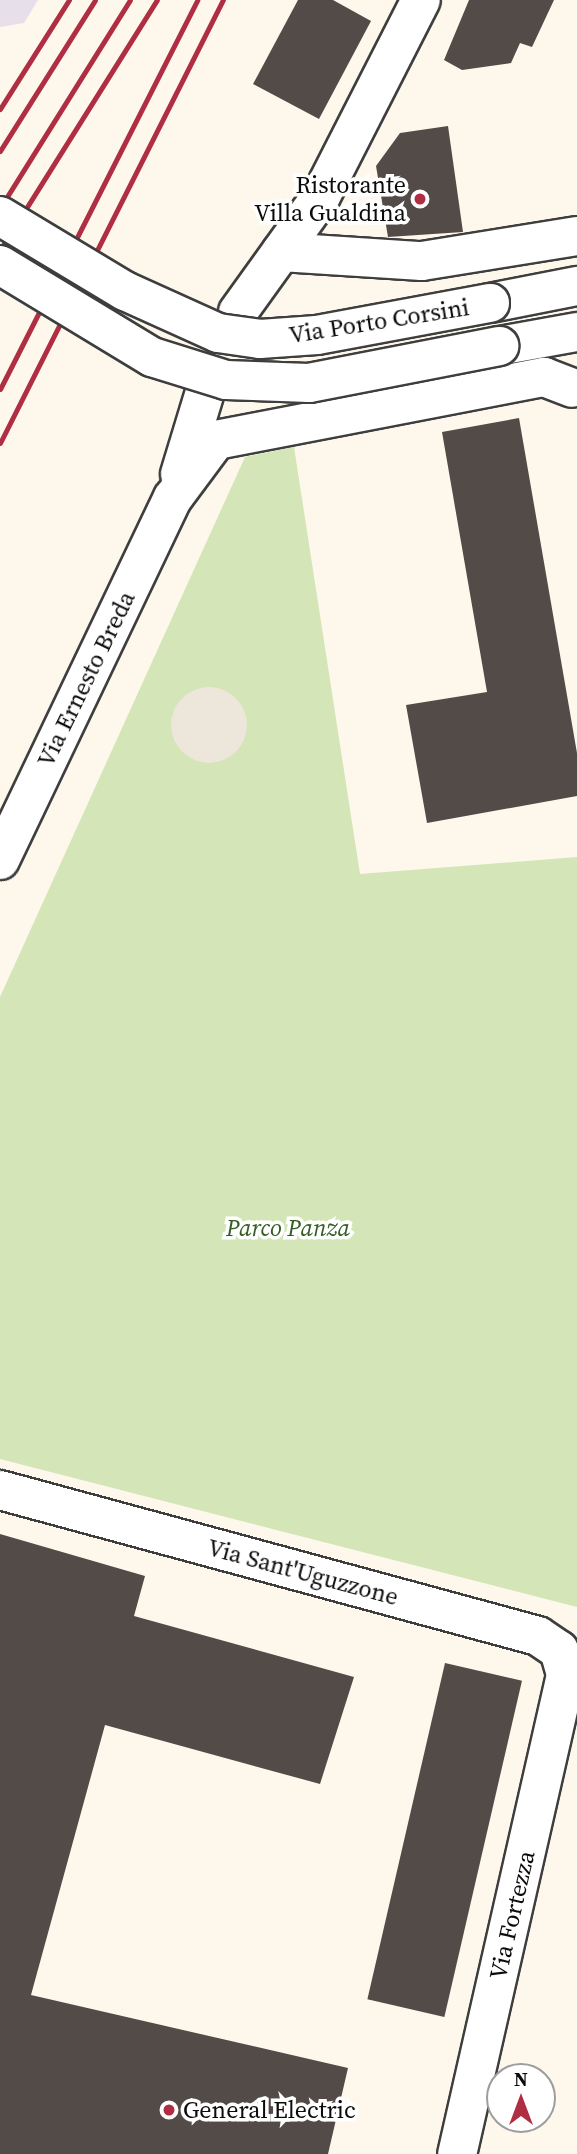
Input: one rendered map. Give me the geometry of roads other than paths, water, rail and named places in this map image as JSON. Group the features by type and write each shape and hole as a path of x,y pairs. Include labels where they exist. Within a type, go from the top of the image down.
{"street":[{"path":"238,312 291,252 421,0"},
{"name":"Via Porto Corsini","path":"0,216 125,291 218,332 260,339 317,335 577,286"},
{"path":"291,252 422,261 577,236"},
{"name":"Via Porto Corsini","path":"0,265 152,356 226,380 309,383 577,332"},
{"name":"Via Ernesto Breda","path":"0,860 173,498 204,420 544,377 575,394"},
{"name":"Via Sant'Uguzzone","path":"0,1490 538,1636 559,1650 571,1668"},
{"name":"Via Fortezza","path":"457,2154 571,1668"}],"railway":[{"path":"0,109 69,0"},
{"path":"0,151 95,0"},
{"path":"0,208 130,0"},
{"path":"0,250 157,0"},
{"path":"0,389 197,0"},
{"path":"0,443 223,0"}],"place":[{"name":"Ristorante Villa Gualdina","path":"420,199"},
{"name":"General Electric","path":"169,2110"}],"park label":[{"name":"Parco Panza","path":"288,1228"}]}
